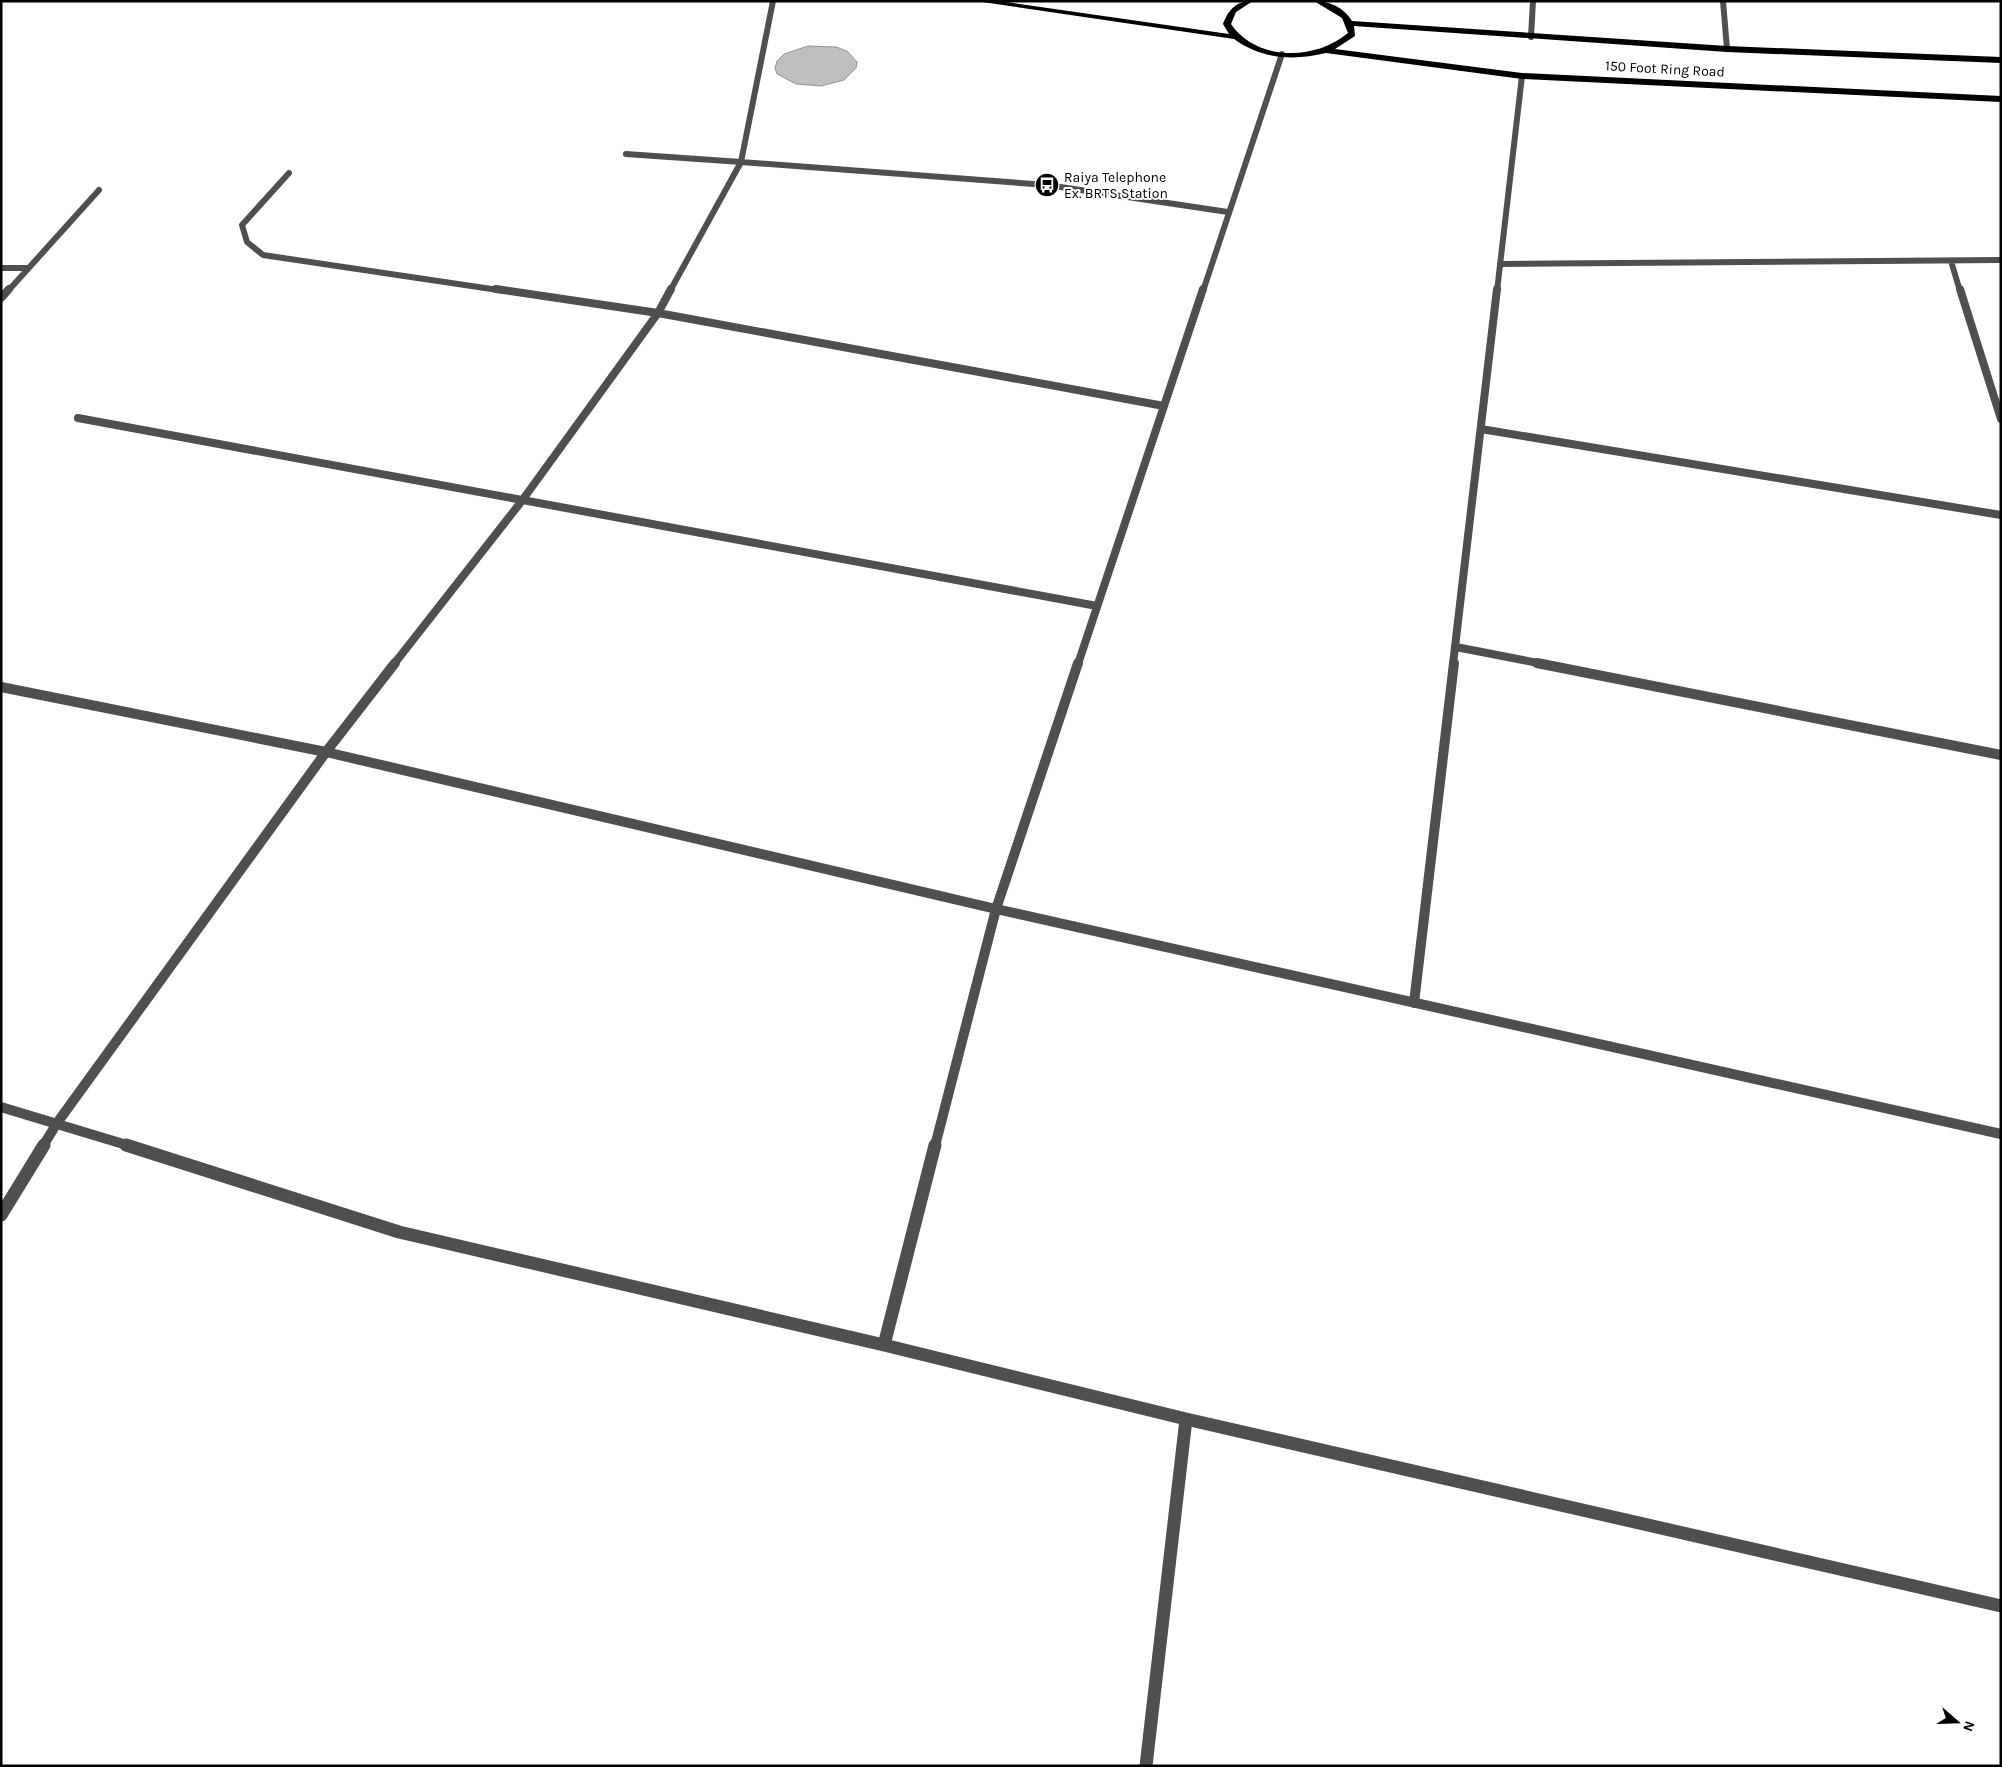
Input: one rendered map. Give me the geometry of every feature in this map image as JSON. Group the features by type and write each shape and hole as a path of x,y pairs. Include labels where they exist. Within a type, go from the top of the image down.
{"highway":[{"path":"980,1 1236,37 1255,48 1282,54 1306,56 1329,51 1344,44 1352,34 1352,23 1345,14 1318,1"},
{"path":"1236,37 1227,24 1232,11 1248,1"},
{"name":"150 Foot Ring Road","path":"1352,23 1727,50 2001,60"},
{"name":"150 Foot Ring Road","path":"1329,51 1522,76 2001,99"}],"street":[{"path":"1,1215 57,1123 326,752 521,502 658,313 741,162 773,1"},
{"path":"1531,37 1533,1"},
{"path":"1723,1 1727,50"},
{"path":"884,1345 996,909 1282,54"},
{"path":"1414,1002 1522,76"},
{"path":"626,154 1047,185 1228,212"},
{"path":"289,173 242,225 247,242 263,255 658,313 1164,406"},
{"path":"1,298 99,190"},
{"path":"1500,264 1797,260 2001,260"},
{"path":"1951,261 2001,419"},
{"path":"1,268 28,268"},
{"path":"78,418 521,502 1097,606"},
{"path":"1481,429 2001,515"},
{"path":"1456,647 2001,755"},
{"path":"1,686 326,752 996,909 2001,1134"},
{"path":"1,1107 57,1123 399,1232 884,1345 1186,1419 2001,1606"},
{"path":"1146,1766 1186,1419"}],"building":[{"path":"808,46 836,47 847,51 857,62 856,68 844,80 821,86 796,84 777,74 775,68 777,61 784,54"}],"place":[{"name":"Raiya Telephone Ex. BRTS Station","path":"1047,185"}]}
